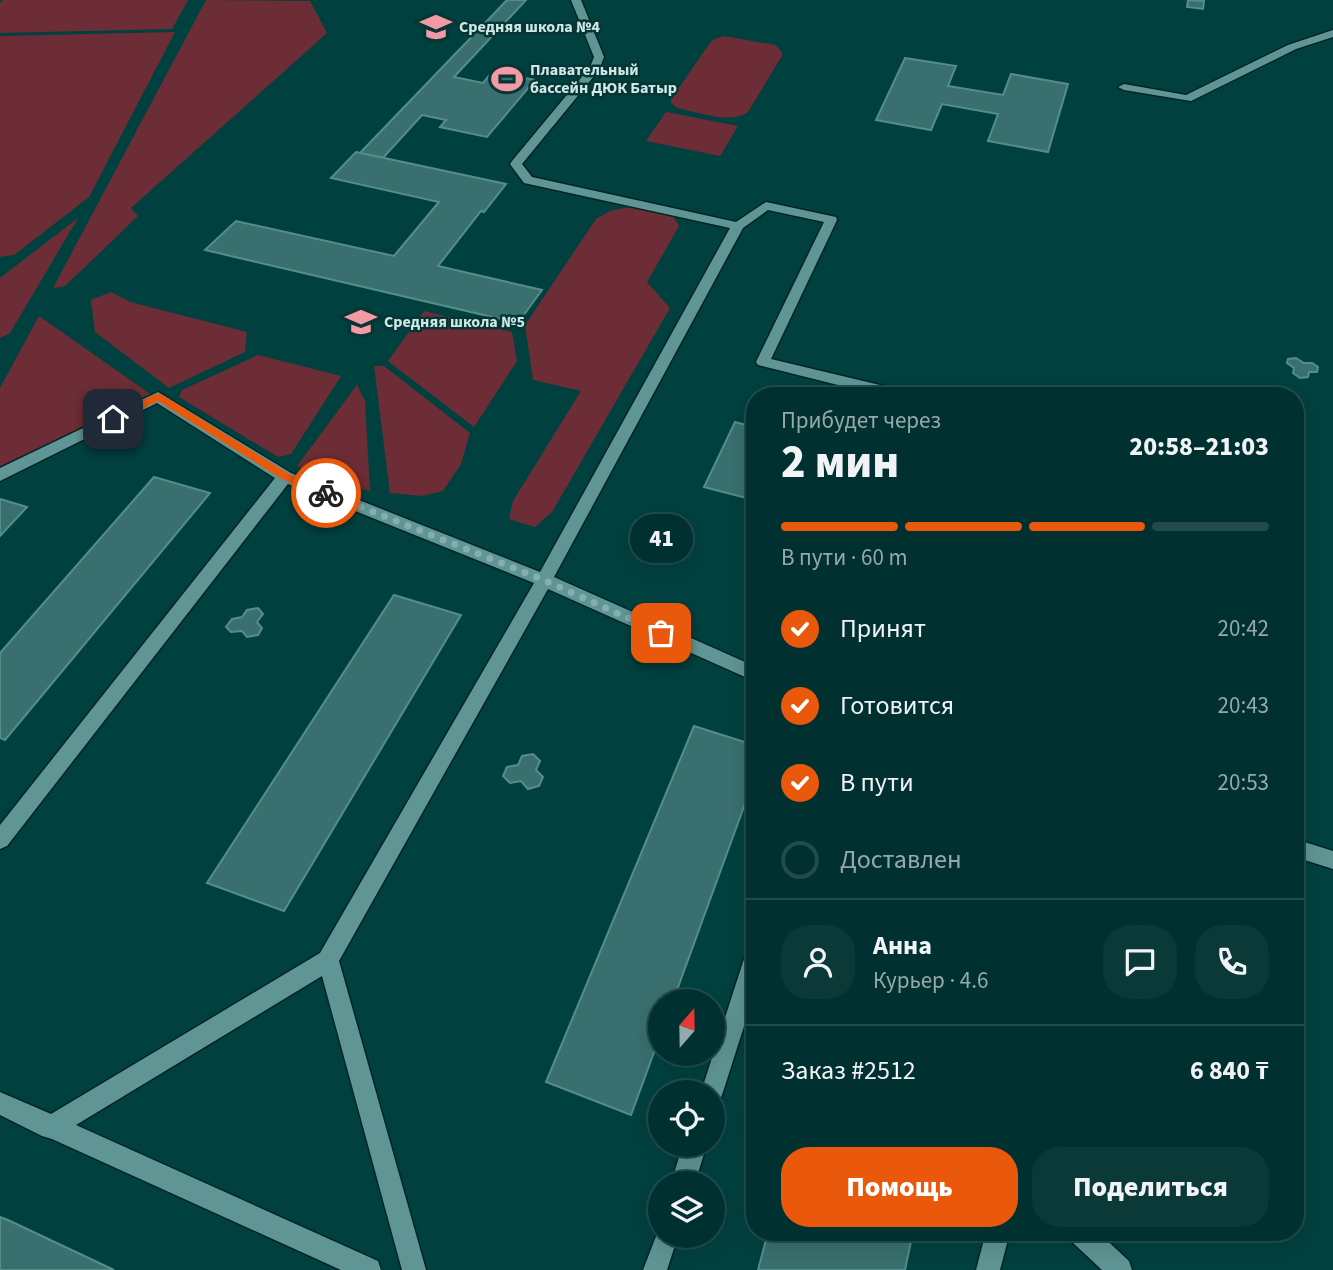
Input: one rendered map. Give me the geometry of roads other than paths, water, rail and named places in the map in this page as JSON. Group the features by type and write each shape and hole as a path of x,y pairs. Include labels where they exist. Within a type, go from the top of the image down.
{"lane":[{"path":"576,0 599,57 595,68 516,164 528,180 738,226"},
{"path":"1124,87 1187,99 1292,47 1333,33"},
{"path":"50,1128 328,960 544,580 738,226 766,206 831,220 763,362 867,387"},
{"path":"0,475 158,397 285,477 544,580 746,670"},
{"path":"0,840 285,477"},
{"path":"1304,851 1333,860"},
{"path":"328,960 414,1270"},
{"path":"716,1080 746,998"},
{"path":"0,1103 50,1128 369,1270"},
{"path":"988,1270 996,1241"},
{"path":"1090,1241 1121,1270"},
{"path":"654,1270 662,1248"}],"place":[{"name":"Средняя школа №4","path":"436,27"},
{"name":"Плавательный бассейн ДЮК Батыр","path":"507,79"},
{"name":"Средняя школа №5","path":"361,322"},
{"name":"41","path":"661,633"}]}
